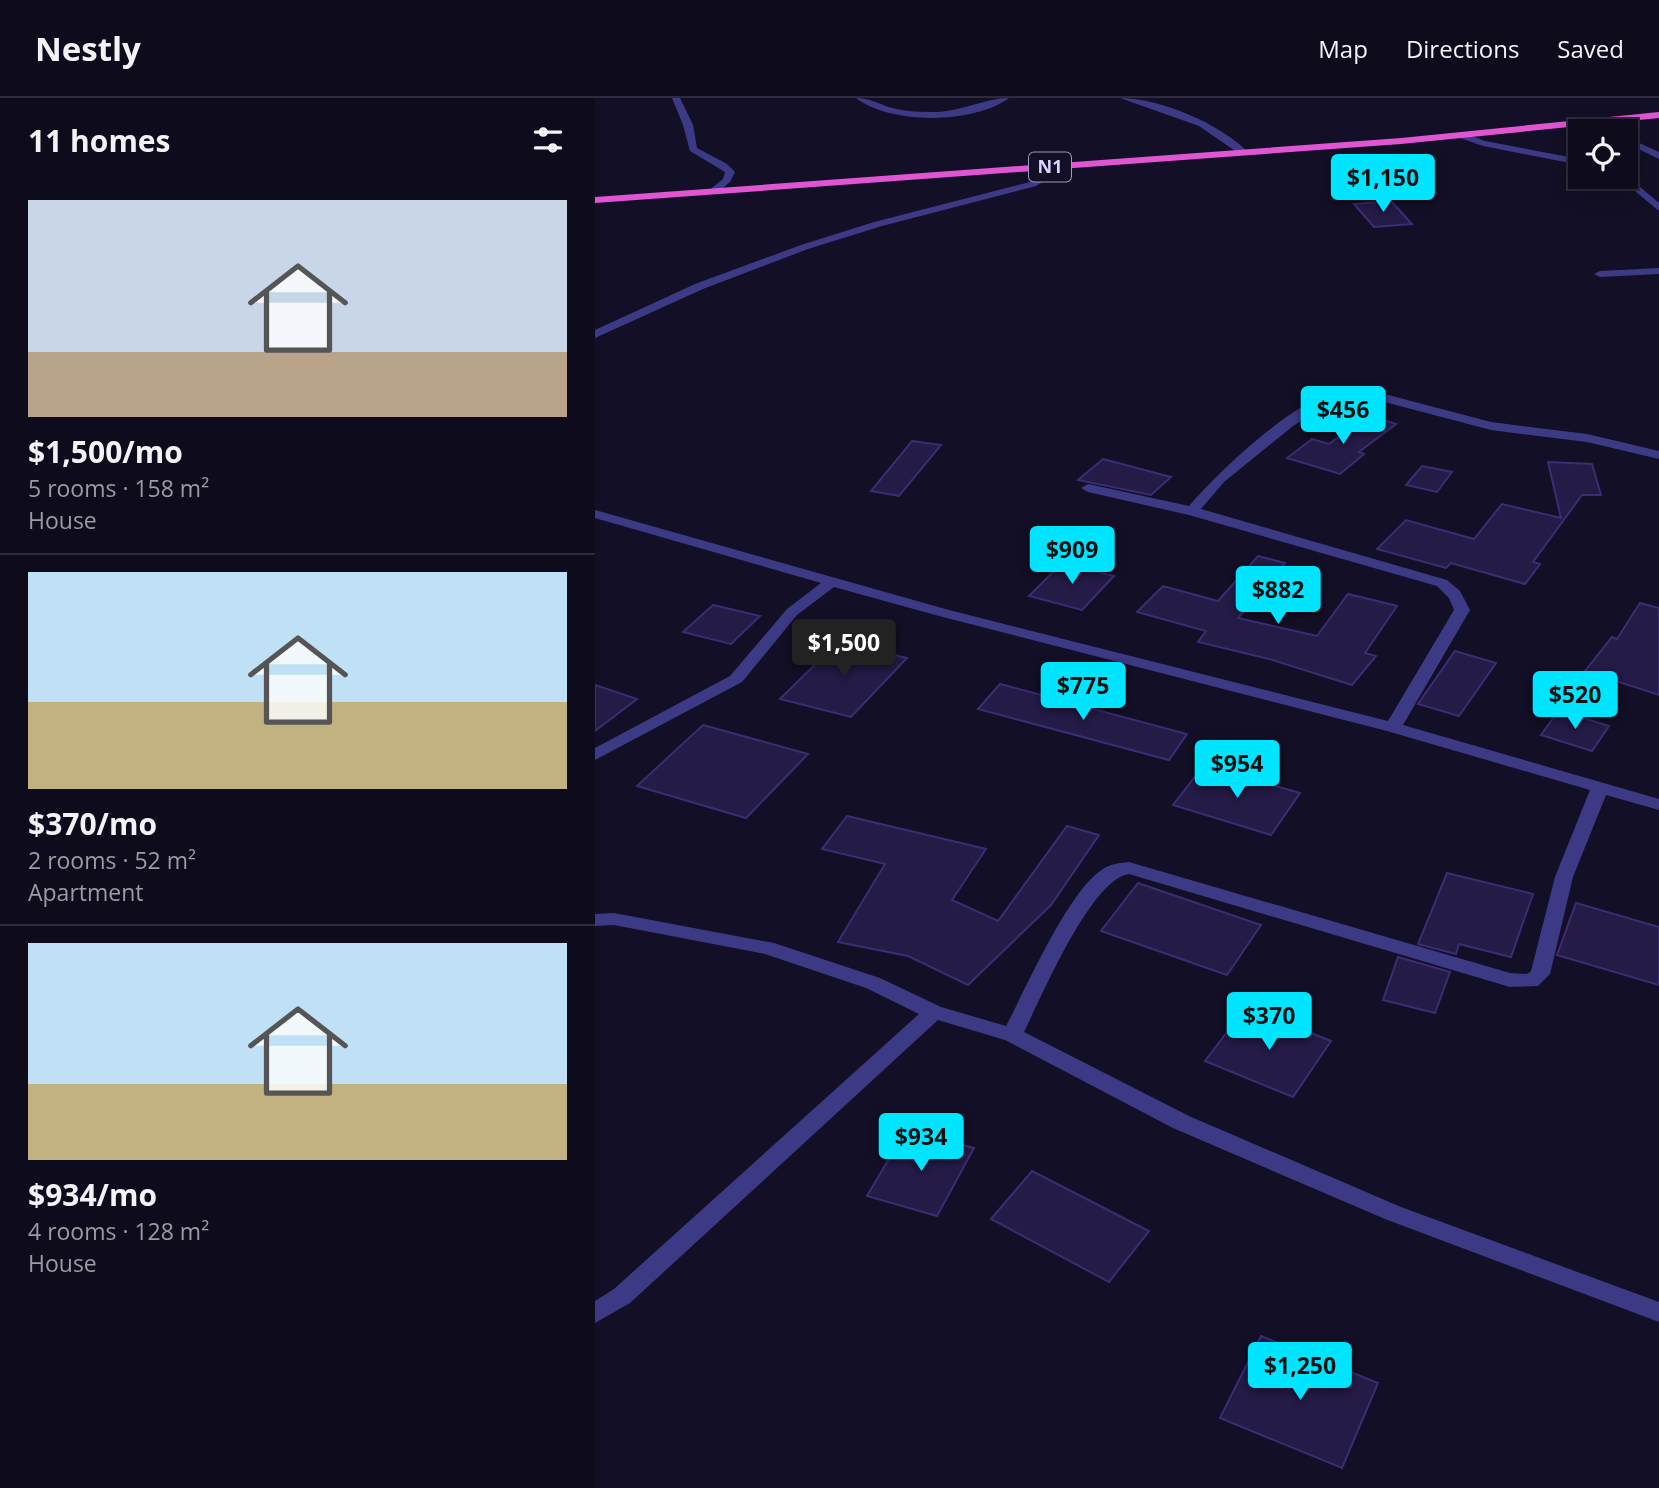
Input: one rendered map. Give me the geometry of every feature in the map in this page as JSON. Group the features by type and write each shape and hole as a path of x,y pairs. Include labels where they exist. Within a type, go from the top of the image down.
{"highway":[{"name":"N1","path":"1504,132 1659,109"},
{"name":"N1","path":"1627,119 1659,115"},
{"name":"N1","path":"595,200 1244,153 1568,126"}],"street":[{"path":"676,98 688,124 693,149 729,170 727,180 713,191"},
{"path":"860,98 892,111 917,114 978,109 1005,98"},
{"path":"1124,98 1208,125 1244,153"},
{"path":"1463,136 1483,144 1568,160"},
{"path":"1638,146 1659,156"},
{"path":"595,334 687,289 755,264 881,223 1033,184 1047,176 1048,167"},
{"path":"1637,189 1659,208"},
{"path":"1600,274 1659,271"},
{"path":"1192,511 1219,479 1288,423 1330,396 1340,393 1377,396 1491,426 1561,434 1659,454"},
{"path":"1088,488 1192,511 1441,583 1452,591 1462,610 1393,727"},
{"path":"595,514 831,582 1393,727 1659,805"},
{"path":"595,755 736,679 784,621 831,582"},
{"path":"1012,1035 1084,903 1105,877 1116,870 1129,867 1510,980 1531,981 1541,974 1564,877 1600,788"},
{"path":"595,920 614,919 767,948 873,983 934,1012 1012,1035 1181,1122 1393,1213 1659,1312"},
{"path":"595,1312 622,1296 934,1012"}],"building":[{"path":"1391,201 1412,224 1374,227 1354,204"},
{"path":"1368,415 1396,424 1359,452 1364,454 1340,474 1287,458 1312,439 1329,444"},
{"path":"912,441 941,445 899,496 871,491"},
{"path":"1103,459 1171,477 1151,495 1078,480"},
{"path":"1548,462 1592,464 1601,495 1582,495 1533,562 1540,564 1525,584 1451,563 1446,568 1377,549 1406,520 1474,539 1502,504 1561,518"},
{"path":"1422,466 1452,472 1437,492 1406,485"},
{"path":"1258,556 1285,563 1238,618 1317,636 1348,594 1397,606 1365,653 1376,656 1352,685 1269,659 1198,642 1206,631 1137,612 1163,586 1218,601"},
{"path":"1062,563 1114,576 1082,610 1029,596"},
{"path":"1640,603 1659,608 1659,695 1585,671 1612,637 1617,639"},
{"path":"713,605 760,616 731,644 683,632"},
{"path":"839,641 907,658 851,717 780,699"},
{"path":"1455,651 1496,663 1459,716 1418,704"},
{"path":"1000,684 1187,734 1169,760 978,709"},
{"path":"595,685 637,699 595,731"},
{"path":"1559,710 1609,726 1592,751 1541,735"},
{"path":"703,725 808,754 746,818 637,786"},
{"path":"1204,765 1300,793 1271,835 1173,805"},
{"path":"847,816 986,849 952,900 998,921 1067,826 1099,835 1051,905 968,985 908,956 838,942 885,864 822,849"},
{"path":"1447,873 1533,894 1511,957 1459,944 1456,954 1418,944"},
{"path":"1138,883 1261,925 1227,975 1101,931"},
{"path":"1576,903 1659,927 1659,985 1557,955"},
{"path":"1398,957 1450,972 1435,1013 1383,1000"},
{"path":"1246,1007 1331,1041 1293,1097 1205,1061"},
{"path":"906,1130 974,1148 937,1216 867,1196"},
{"path":"1032,1171 1149,1231 1109,1282 991,1219"},
{"path":"1261,1336 1378,1383 1342,1468 1220,1418"}]}
